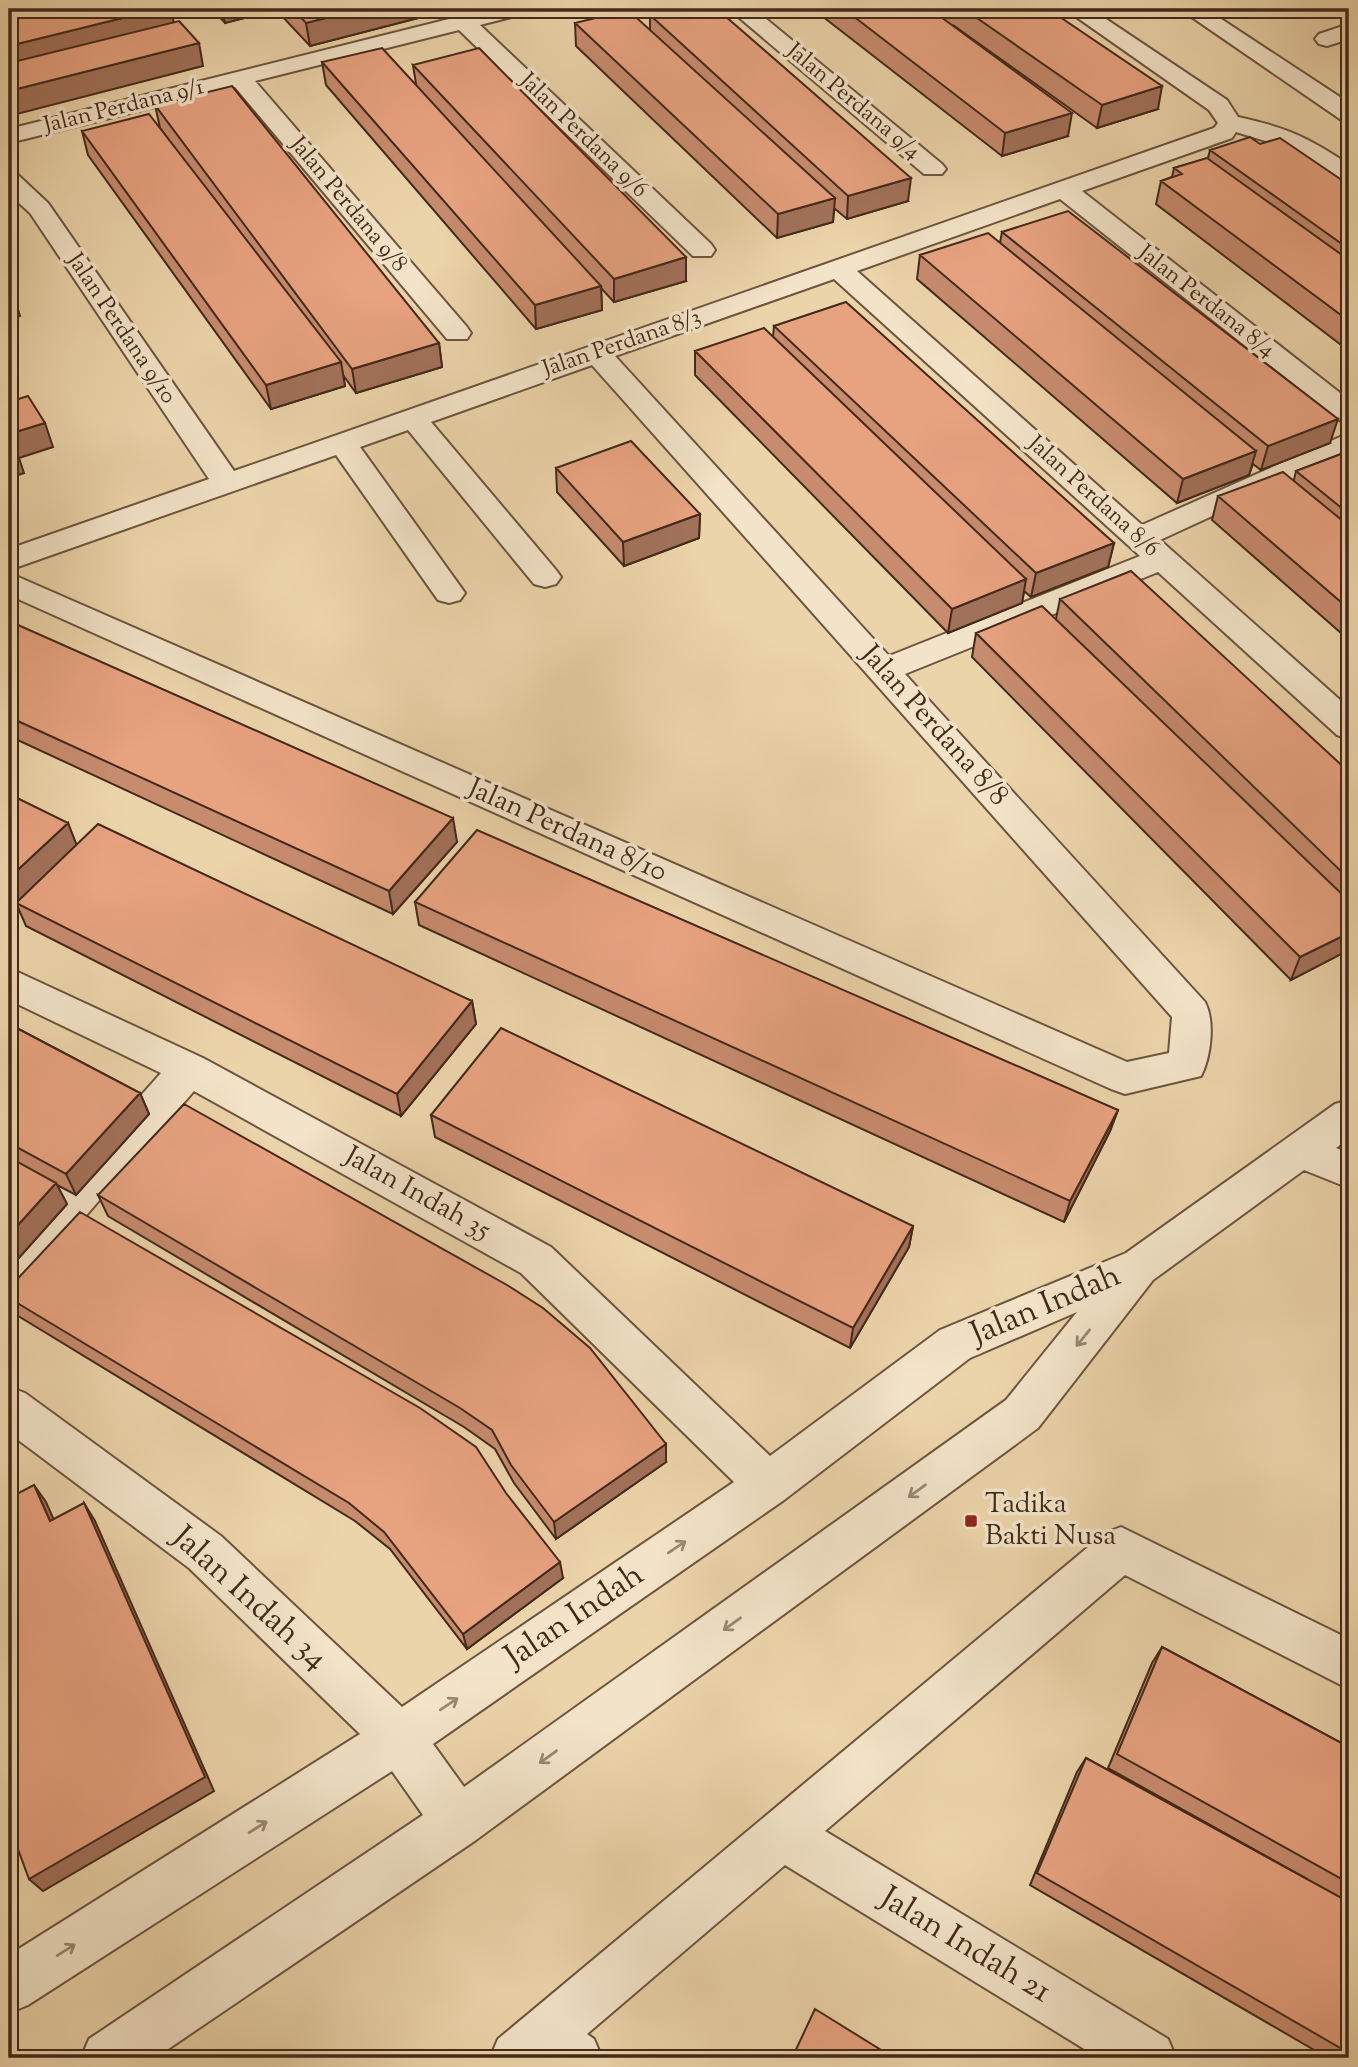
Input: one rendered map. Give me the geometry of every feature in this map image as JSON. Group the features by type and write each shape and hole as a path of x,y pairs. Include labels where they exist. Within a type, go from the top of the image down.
{"street":[{"path":"9,11 19,9"},
{"name":"Jalan Perdana 9/1","path":"9,135 515,9"},
{"name":"Jalan Perdana 9/4","path":"740,9 933,169"},
{"path":"1076,9 1218,105 1230,123 1264,130 1304,145 1349,176"},
{"path":"1191,9 1347,110"},
{"name":"Jalan Perdana 9/6","path":"464,22 702,250"},
{"path":"1327,39 1349,31"},
{"name":"Jalan Perdana 9/8","path":"240,78 457,333"},
{"name":"Jalan Perdana 8/3","path":"9,560 1223,133 1230,123"},
{"name":"Jalan Perdana 9/10","path":"9,180 39,208 227,483"},
{"name":"Jalan Perdana 8/4","path":"1063,189 1349,414"},
{"name":"Jalan Perdana 8/6","path":"838,268 1349,727"},
{"name":"Jalan Perdana 8/8","path":"597,353 1192,1013 1187,1065 1125,1078"},
{"path":"1321,393 1349,383"},
{"path":"413,418 545,577"},
{"path":"884,670 1151,549 1349,442"},
{"path":"342,443 449,593"},
{"name":"Jalan Perdana 8/10","path":"9,583 1125,1078"},
{"name":"Jalan Indah 35","path":"9,983 189,1069 536,1259 768,1485"},
{"path":"9,1274 189,1069"},
{"path":"1140,1266 1349,1116"},
{"path":"1301,1151 1349,1171"},
{"name":"Jalan Indah","path":"9,1986 399,1738 768,1485 955,1344 1140,1266"},
{"name":"Jalan Indah","path":"108,2058 458,1822 1022,1414 1140,1266"},
{"name":"Jalan Indah 34","path":"10,1410 205,1552 399,1738 458,1822"},
{"path":"545,2051 782,1834 1121,1549 1349,1665"},
{"name":"Jalan Indah 21","path":"782,1834 1149,2058"}],"building":[{"path":"56,9 159,9 9,46 9,20"},
{"path":"293,9 362,9 306,23"},
{"path":"675,9 717,9 911,178 848,196 650,15"},
{"path":"844,9 930,9 1072,113 1005,133"},
{"path":"964,9 1048,9 1162,86 1102,105"},
{"path":"628,10 835,198 778,214 575,23"},
{"path":"179,21 199,43 9,91 9,63"},
{"path":"382,48 601,286 535,305 322,62"},
{"path":"479,48 686,257 614,279 413,65"},
{"path":"232,86 439,343 352,369 155,105"},
{"path":"149,114 341,362 266,385 82,131"},
{"path":"1250,137 1260,144 1280,138 1349,185 1349,249 1210,150"},
{"path":"1207,158 1349,260 1349,321 1161,181 1182,174 1174,168"},
{"path":"1068,211 1338,419 1268,446 1002,232"},
{"path":"988,233 1256,451 1183,479 920,255"},
{"path":"846,302 1114,543 1036,573 774,326"},
{"path":"764,328 1026,579 952,609 695,351"},
{"path":"28,396 45,423 9,434 9,402"},
{"path":"9,436 16,449 9,451"},
{"path":"631,441 700,514 623,542 556,468"},
{"path":"1349,451 1349,514 1296,471"},
{"path":"1283,472 1349,526 1349,609 1218,496"},
{"path":"1131,571 1349,772 1349,879 1060,599"},
{"path":"1042,606 1349,901 1349,933 1300,957 976,633"},
{"path":"9,621 453,818 389,891 9,717"},
{"path":"9,794 68,823 9,878"},
{"path":"98,824 472,1001 397,1094 16,903"},
{"path":"477,830 1118,1110 1070,1201 415,902"},
{"path":"9,1024 140,1093 66,1174 9,1143"},
{"path":"501,1028 913,1226 853,1328 431,1115"},
{"path":"184,1104 507,1285 543,1308 590,1348 666,1444 554,1522 511,1465 492,1430 460,1408 98,1195"},
{"path":"9,1157 56,1183 9,1235"},
{"path":"80,1212 420,1408 476,1447 506,1493 560,1562 463,1634 384,1532 349,1503 9,1298 9,1288"},
{"path":"34,1485 50,1521 84,1503 205,1777 29,1879 9,1825 9,1498"},
{"path":"1162,1647 1349,1747 1349,1883 1117,1754"},
{"path":"1086,1758 1349,1902 1349,2053 1037,1873"},
{"path":"815,2009 894,2058 792,2058"}],"place":[{"name":"Tadika Bakti Nusa","path":"971,1521"}]}
